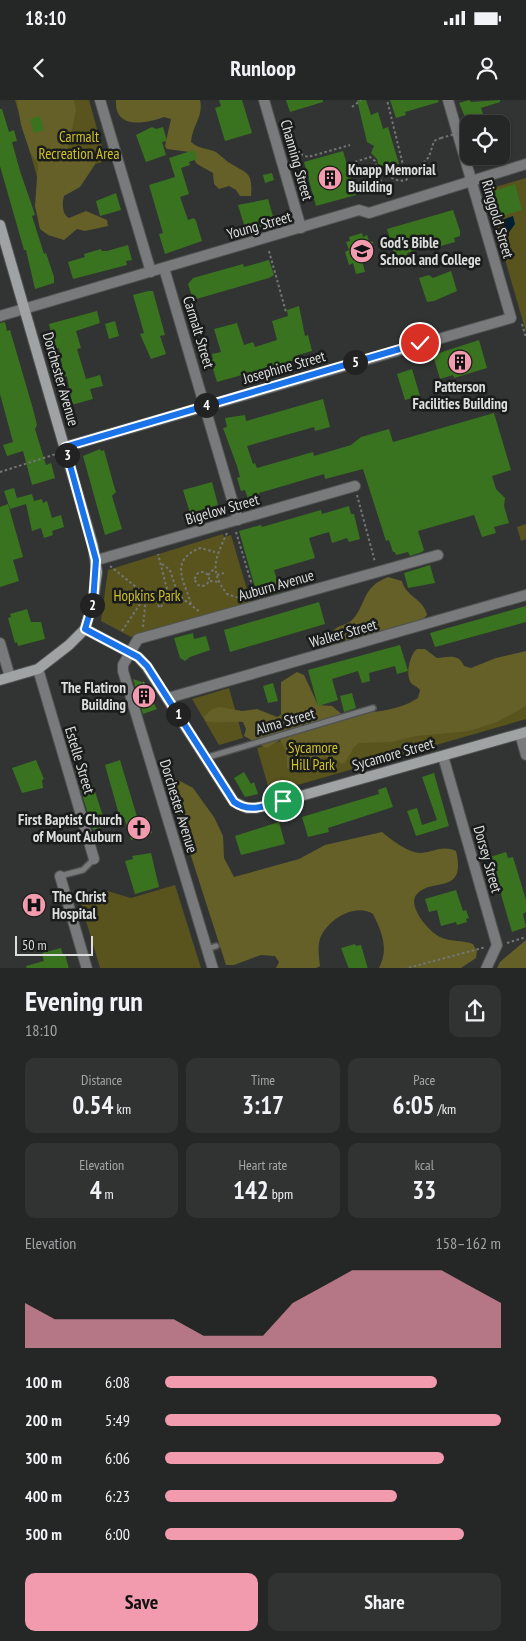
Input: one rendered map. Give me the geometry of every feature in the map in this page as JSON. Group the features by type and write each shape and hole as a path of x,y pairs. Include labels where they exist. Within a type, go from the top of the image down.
{"main road":[{"name":"Dorchester Avenue","path":"0,226 96,560 93,602 85,629"},
{"name":"Sycamore Street","path":"85,629 131,653 147,666 234,802 240,806 256,808 523,733"},
{"path":"5,678 38,669 69,645 85,629"}],"street":[{"path":"100,100 151,272"},
{"name":"Channing Street","path":"264,100 301,228"},
{"name":"Ringgold Street","path":"448,100 511,318"},
{"name":"Young Street","path":"0,316 359,210 369,213 526,164"},
{"name":"Carmalt Street","path":"164,268 205,405 236,524"},
{"name":"Josephine Street","path":"65,447 511,318"},
{"name":"Bigelow Street","path":"96,560 356,491"},
{"name":"Auburn Avenue","path":"131,653 138,639 438,555"},
{"name":"Walker Street","path":"168,698 526,595"},
{"path":"0,643 5,678"},
{"name":"Dorchester Avenue","path":"131,653 123,665 123,671 211,947 213,968"},
{"name":"Estelle Street","path":"38,669 94,859"},
{"path":"523,733 526,755"},
{"name":"Dorsey Street","path":"443,756 497,945 486,968"},
{"path":"60,876 87,968"}],"lane":[{"name":"Alma Street","path":"205,758 373,708"},
{"path":"60,876 83,870 94,859"}],"path":[{"path":"352,107 361,100"},
{"path":"381,175 400,169 403,164 387,100"},
{"path":"381,175 399,181 406,180 429,157 434,141 460,133"},
{"path":"299,163 298,157 302,154 308,156 350,145"},
{"path":"355,162 370,157 375,161 381,175 386,197"},
{"path":"269,251 286,312"},
{"path":"522,324 526,338"},
{"path":"0,472 56,454"},
{"path":"356,491 378,571"},
{"path":"236,524 257,602"},
{"path":"226,532 217,552 215,568 217,576 227,594 246,600"},
{"path":"190,604 181,580 180,571 184,561 200,548 217,552"},
{"path":"157,551 162,564 168,593 164,604 160,608 158,605"},
{"path":"162,564 170,570 178,595 198,609 202,616"},
{"path":"110,566 146,595"},
{"path":"208,575 215,568"},
{"path":"210,581 208,575 202,572 198,573 195,582 203,587 210,581 219,582"},
{"path":"217,576 224,573"},
{"path":"122,631 146,595"},
{"path":"142,632 146,595"},
{"path":"143,682 148,691"},
{"path":"506,943 526,937"},
{"path":"404,968 488,946"}],"green space":[{"name":"Carmalt Recreation Area","path":"15,100 89,100 106,161 38,180 28,145 57,136 21,121"},
{"path":"17,100 74,100 76,110 66,157 73,161 90,158 96,163 80,187 64,196 64,212 69,218 86,211 107,220 108,226 85,231 77,229 64,240 48,235 40,229 35,206 38,164 30,152 21,125"},
{"path":"116,100 200,100 199,116 191,142 216,152 228,162 244,171 250,177 251,196 240,196 236,190 229,186 219,189 214,184 213,173 197,164 189,152 167,149 165,146 171,119 164,117 141,122 126,121 120,117"},
{"path":"526,178 526,332 485,190"},
{"path":"526,524 526,539 521,541 517,527"},
{"name":"Hopkins Park","path":"223,534 224,537 231,535 251,603 131,637 101,621 108,570"},
{"path":"388,577 402,581 407,590 422,605 427,615 422,620 334,646 330,644 334,630 351,621 373,586"},
{"path":"417,649 425,649 437,658 456,657 464,666 471,668 496,658 526,651 526,706 497,722 469,731 416,736 391,742 359,743 354,747 345,763 342,764 329,757 318,758 297,773 287,768 287,753 280,740 267,748 244,736 246,729 243,722 210,722 206,721 204,717 212,709 220,707 242,711 257,709 277,717 281,715 281,682 297,672 304,675 318,705 332,706 344,716 391,709 418,698 420,690 411,683 408,675 410,660"},
{"name":"Sycamore Hill Park","path":"526,671 526,719 270,793 257,748"},
{"path":"229,688 243,738 219,745 192,699"},
{"path":"167,774 193,788 214,817 223,836 224,858 234,877 299,859 325,845 382,832 411,851 421,853 451,849 456,851 457,874 446,883 423,889 414,899 414,905 420,918 435,934 444,939 473,944 477,951 476,958 461,968 379,968 384,954 384,947 379,927 373,914 359,910 344,914 325,929 319,943 320,966 316,968 276,968 279,962 275,956 261,955 234,965 226,965 182,828 165,788 164,780"},
{"path":"175,885 201,968 100,968 79,897 104,890 131,898"},
{"path":"526,940 526,968 497,968 500,962"}],"water":[{"path":"513,216 515,224 507,235 503,233 502,220"}],"building":[{"path":"219,100 242,100 252,133 225,141 215,108 221,106"},
{"path":"286,100 323,100 323,102 290,112"},
{"path":"357,100 366,100 371,115 378,112 383,129 388,127 399,164 380,170 377,159 371,153 374,146 367,142"},
{"path":"390,100 438,100 439,102 405,112 406,115 396,118"},
{"path":"469,100 471,102 500,100 500,102 481,108 483,115 464,115 459,103"},
{"path":"0,109 2,109 9,132 14,130 17,141 12,142 35,215 32,216 44,254 46,253 54,277 54,283 35,289 26,250 24,250 0,166"},
{"path":"40,116 44,130 34,133 30,119"},
{"path":"152,127 156,129 163,127 167,141 162,142 166,155 146,162 136,135"},
{"path":"194,150 197,159 189,162 190,165 181,168 189,194 180,197 188,220 194,218 196,221 202,241 165,254 159,234 163,233 149,185 175,177 169,158"},
{"name":"Knapp Memorial Building","path":"343,151 356,195 316,206 304,162"},
{"path":"272,173 274,180 265,183 263,175"},
{"path":"515,184 522,210 501,216 494,191"},
{"path":"116,193 121,210 100,216 96,201"},
{"path":"268,199 275,223 246,231 238,205"},
{"path":"453,210 460,231 460,236 454,238 455,242 441,246 441,243 407,253 408,256 396,259 387,229"},
{"path":"362,233 363,237 367,235 369,241 374,242 370,246 372,252 365,254 366,259 362,261 365,272 356,274 353,263 349,265 345,252 349,250 346,242 350,241 349,237"},
{"path":"128,245 132,260 126,261 127,265 73,279 68,262 85,257 84,254 101,249 102,251 107,251"},
{"path":"269,260 274,275 269,278 193,300 188,284 193,278 243,264 244,267"},
{"path":"451,271 457,291 427,302 419,278 429,275 433,278"},
{"path":"153,291 165,335 160,336 166,354 151,359 140,334 144,333 133,295"},
{"path":"299,306 305,336 308,335 312,351 298,355 299,359 217,382 210,359 213,359 212,354 221,352 214,329 237,323 244,345 253,342 255,347 277,340 272,321 288,316 287,310"},
{"path":"97,311 100,323 76,331 81,348 77,349 86,379 100,375 103,386 90,389 93,399 72,404 67,376 64,377 59,348 55,349 49,324"},
{"path":"115,321 119,336 109,339 105,324"},
{"path":"5,322 7,331 10,330 33,409 37,425 35,429 46,465 51,463 55,478 32,485 23,451 7,456 3,445 13,442 0,394 0,323"},
{"name":"Patterson Facilities Building","path":"479,340 487,368 454,378 453,375 440,379 433,355"},
{"path":"412,369 420,396 405,400 397,374"},
{"path":"323,399 330,427 315,431 314,427 247,446 253,464 255,463 257,468 313,452 314,456 351,445 361,437 389,429 393,442 494,413 511,470 492,476 496,489 505,498 504,506 509,523 494,527 496,533 482,537 474,515 418,531 424,550 410,556 408,552 396,555 389,540 386,541 363,469 325,479 324,474 259,493 260,496 248,499 245,490 241,491 237,478 240,477 237,466 223,428 227,427 225,418 245,415 246,421"},
{"path":"100,449 101,451 104,450 116,492 112,496 122,529 105,535 83,456"},
{"path":"212,482 218,505 190,513 183,490"},
{"path":"14,488 17,498 32,494 34,501 42,499 43,503 47,501 52,518 61,515 64,527 52,531 53,535 44,538 41,528 32,531 26,504 10,509 4,491"},
{"path":"8,504 23,557 13,560 19,581 0,587 0,507"},
{"path":"349,506 351,514 354,514 360,539 349,542 347,538 332,543 329,532 309,538 315,558 274,570 281,592 258,598 239,531 261,525 262,527 321,510 322,514"},
{"path":"430,565 435,583 408,588 404,573"},
{"path":"319,602 325,624 230,652 224,630"},
{"path":"526,606 526,622 435,647 430,633"},
{"path":"27,609 31,622 41,622 45,639 18,646 17,642 15,643 8,618 11,617 10,614"},
{"path":"193,633 194,639 206,636 210,650 190,657 185,661 180,658 174,638"},
{"path":"400,645 408,671 397,674 395,666 369,673 370,681 362,683 358,671 332,679 338,700 318,706 308,670"},
{"name":"The Flatiron Building","path":"133,679 142,682 157,709 143,714"},
{"path":"273,683 278,701 268,703 263,686"},
{"path":"352,693 356,708 344,712 340,696"},
{"path":"36,760 44,779 42,780 43,788 22,793 12,768"},
{"path":"120,760 138,820 147,817 152,833 131,840 124,817 120,818 105,765"},
{"path":"87,762 90,770 76,774 74,766"},
{"path":"244,772 251,784 254,782 258,794 245,797 234,778"},
{"path":"434,773 449,826 416,836 407,811 417,808 422,825 437,820 422,777"},
{"path":"93,785 106,826 93,830 80,788"},
{"path":"386,787 393,807 328,828 329,832 308,837 302,817 379,794 378,790"},
{"path":"279,822 285,844 241,855 235,836"},
{"path":"506,852 508,858 513,857 526,900 526,912 523,914 526,927 512,932 490,857"},
{"path":"151,853 159,887 135,894 125,861 133,859 132,856"},
{"path":"456,890 463,911 466,910 469,918 466,919 467,922 457,925 456,922 441,926 437,910 429,912 425,899"},
{"path":"355,944 356,946 361,945 368,968 349,968 341,948"},
{"path":"61,948 63,955 65,954 69,968 27,968 26,966 44,961 42,953"}],"place":[{"name":"Knapp Memorial Building","path":"330,178"},
{"name":"God's Bible School and College","path":"362,251"},
{"name":"Patterson Facilities Building","path":"460,362"},
{"name":"The Flatiron Building","path":"144,696"},
{"name":"First Baptist Church of Mount Auburn","path":"139,828"},
{"name":"The Christ Hospital","path":"34,905"}],"route":[{"path":"283,801 256,808 246,808 234,802 147,666 138,657 85,629 93,602 97,572 96,560 65,447 420,343"}]}
